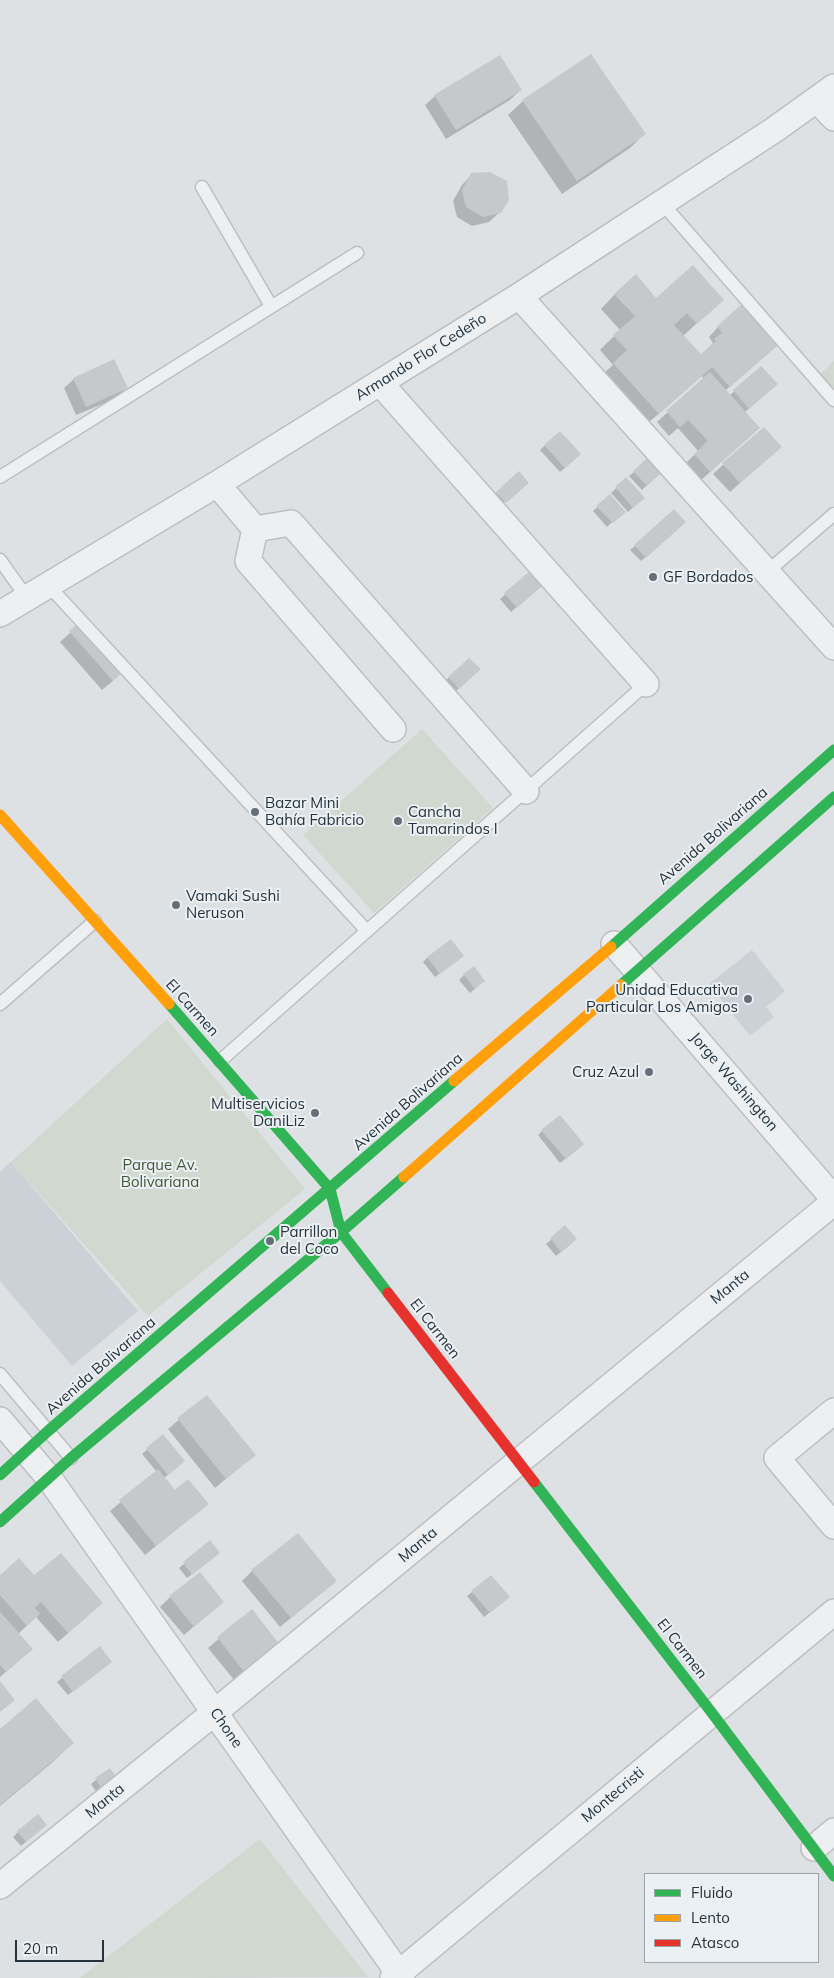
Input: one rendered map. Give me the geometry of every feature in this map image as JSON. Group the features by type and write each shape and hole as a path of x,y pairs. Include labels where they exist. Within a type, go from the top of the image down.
{"street":[{"path":"825,93 834,118"},
{"name":"Armando Flor Cedeño","path":"0,614 217,484 519,296 774,130 825,93"},
{"path":"519,296 834,647"},
{"path":"380,383 646,684"},
{"path":"217,484 254,529"},
{"path":"254,529 291,523 526,791"},
{"path":"254,529 248,561 393,729"},
{"name":"Avenida Bolivariana","path":"0,1475 48,1431 614,944 834,750"},
{"path":"0,1522 71,1458 341,1232 834,797"},
{"name":"El Carmen","path":"0,815 220,1061 330,1189 341,1232 712,1713 834,1876"},
{"name":"Jorge Washington","path":"614,944 834,1200"},
{"name":"Manta","path":"0,1886 519,1462 834,1200"},
{"path":"834,1411 778,1458 834,1526"},
{"name":"Chone","path":"0,1420 50,1478 398,1976"},
{"name":"Montecristi","path":"398,1976 834,1612"},
{"path":"814,1848 834,1831"}],"lane":[{"path":"202,187 271,306"},
{"path":"662,203 834,400"},
{"path":"0,477 356,253"},
{"path":"767,572 834,514"},
{"path":"0,560 38,591 367,931"},
{"path":"220,1061 646,684"},
{"path":"0,1004 95,921"},
{"path":"0,1374 71,1458"}],"shaded area":[{"name":"Unidad Educativa Particular Los Amigos","path":"752,950 785,991 766,1007 774,1017 750,1036 709,984"},
{"path":"11,1162 138,1311 72,1366 0,1281 0,1172"}],"green space":[{"path":"834,361 834,392 819,375"},
{"name":"Cancha Tamarindos I","path":"422,729 493,808 374,913 303,835"},
{"name":"Parque Av. Bolivariana","path":"167,1019 305,1189 148,1316 11,1162"},
{"path":"260,1839 368,1977 80,1978"}],"building":[{"path":"591,54 646,134 577,181 522,100"},
{"path":"500,55 522,90 456,130 434,95"},
{"path":"490,172 507,181 509,200 501,213 483,217 466,207 462,190 471,173"},
{"path":"693,265 724,300 697,324 687,313 674,325 701,354 722,333 717,326 742,304 785,339 730,387 712,367 659,414 613,363 627,350 613,335 635,316 614,294 636,274 656,298"},
{"path":"114,359 128,388 86,407 73,378"},
{"path":"761,366 778,384 749,409 733,390"},
{"path":"710,372 760,428 710,472 694,454 708,441 688,420 680,427 666,411"},
{"path":"764,427 782,447 740,483 722,463"},
{"path":"560,431 581,454 565,468 544,445"},
{"path":"647,458 661,473 647,486 633,471"},
{"path":"519,471 529,483 506,503 496,492"},
{"path":"626,477 645,498 633,508 615,487"},
{"path":"610,494 626,512 613,523 596,506"},
{"path":"674,509 686,522 646,558 634,545"},
{"path":"529,572 542,586 517,608 504,593"},
{"path":"81,621 124,671 113,681 69,631"},
{"path":"469,658 481,669 459,689 448,677"},
{"path":"451,939 464,956 440,974 427,957"},
{"path":"474,966 485,981 475,989 463,974"},
{"path":"560,1115 584,1144 566,1159 541,1130"},
{"path":"565,1225 577,1239 561,1252 550,1238"},
{"path":"207,1395 256,1455 226,1479 177,1418"},
{"path":"163,1434 185,1461 168,1475 146,1448"},
{"path":"158,1469 175,1490 188,1479 209,1504 156,1546 119,1500"},
{"path":"298,1533 337,1581 291,1618 251,1570"},
{"path":"210,1540 220,1553 192,1575 183,1562"},
{"path":"61,1553 103,1603 68,1633 41,1602 35,1608 40,1614 27,1626 0,1595 0,1575 19,1558 34,1575"},
{"path":"200,1572 224,1602 194,1627 169,1596"},
{"path":"491,1575 510,1597 490,1613 471,1591"},
{"path":"252,1609 280,1645 245,1673 217,1637"},
{"path":"0,1612 33,1649 6,1672 0,1665"},
{"path":"100,1646 112,1662 73,1692 61,1676"},
{"path":"0,1681 15,1700 0,1712"},
{"path":"36,1698 74,1743 0,1805 0,1729"},
{"path":"110,1768 118,1779 102,1789 95,1778"},
{"path":"38,1814 47,1825 26,1842 17,1831"}],"traffic: fast":[{"path":"611,947 834,750"},
{"path":"621,985 834,797"},
{"path":"169,1004 330,1189 341,1232 388,1293"},
{"path":"0,1475 48,1431 454,1081"},
{"path":"0,1522 71,1458 404,1177"},
{"path":"534,1482 712,1713 834,1876"}],"traffic: slow":[{"path":"0,815 169,1004"},
{"path":"454,1081 611,947"},
{"path":"404,1177 621,985"}],"traffic: jam":[{"path":"388,1293 534,1482"}],"place":[{"name":"GF Bordados","path":"653,577"},
{"name":"Bazar Mini Bahía Fabricio","path":"255,812"},
{"name":"Cancha Tamarindos I","path":"398,821"},
{"name":"Vamaki Sushi Neruson","path":"176,905"},
{"name":"Unidad Educativa Particular Los Amigos","path":"748,999"},
{"name":"Cruz Azul","path":"649,1072"},
{"name":"Multiservicios DaniLiz","path":"315,1113"},
{"name":"Parrillon del Coco","path":"270,1241"}]}
